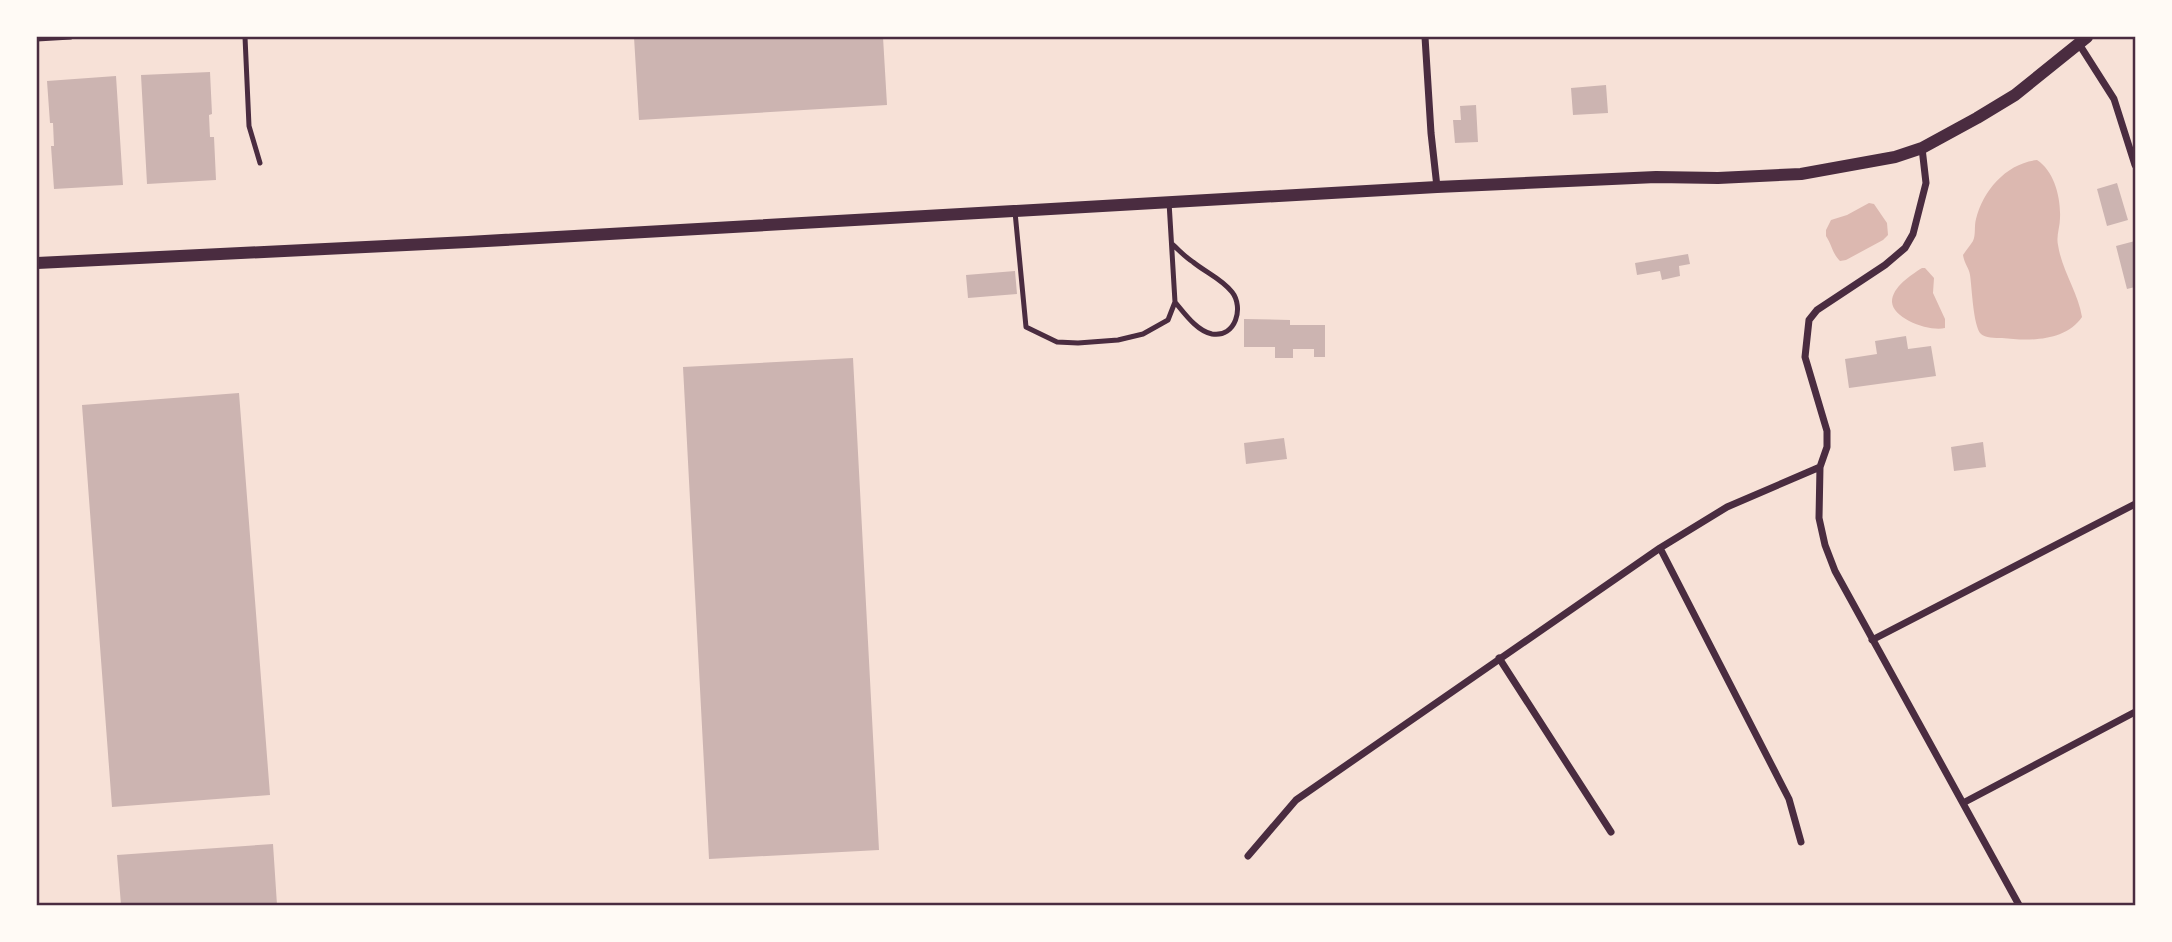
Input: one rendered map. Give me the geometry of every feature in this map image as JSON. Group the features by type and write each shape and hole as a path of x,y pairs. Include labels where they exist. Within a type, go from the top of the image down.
{"street":[{"path":"1425,37 1437,187"},
{"path":"37,262 495,241 1437,187 1656,177 1718,178 1801,174 1895,157 1922,148 2015,95 2083,40 2114,99 2135,165"},
{"path":"1922,148 1926,183 1913,234 1905,248 1885,265 1817,310 1809,320 1805,357 1827,431 1827,447 1820,467 1819,518 1835,571 2019,905"},
{"path":"1248,856 1296,800 1660,548 1727,507 1820,467"},
{"path":"1872,640 2135,504"},
{"path":"1660,548 1789,799 1801,842"},
{"path":"1499,658 1611,832"},
{"path":"1963,803 2135,712"}],"lane":[{"path":"37,39 67,37"},
{"path":"245,37 249,126 260,163"},
{"path":"1015,210 1026,327 1057,342 1118,340 1143,334 1168,320 1175,302 1169,202"},
{"path":"1172,244 1231,291 1237,301 1233,328 1226,333 1213,334 1200,328 1175,302"}],"shaded area":[{"path":"2037,160 2048,171 2058,193 2058,245 2082,317 2066,331 2045,338 2023,340 1985,336 1978,330 1976,323 1970,275 1963,255 1973,241 1979,208 1990,188 2016,166"},
{"path":"1869,203 1874,204 1887,223 1888,235 1840,261 1826,236 1831,220"},
{"path":"1922,268 1934,278 1933,293 1945,319 1945,328 1931,328 1913,323 1894,308 1892,302 1895,291"}],"building":[{"path":"634,37 883,37 887,105 639,120"},
{"path":"210,72 210,137 214,137 216,180 147,184 141,75"},
{"path":"116,76 123,185 54,189 51,146 54,146 53,123 50,123 47,81"},
{"path":"1606,85 1608,113 1573,115 1571,88"},
{"path":"1476,105 1478,142 1455,143 1453,120 1461,120 1460,106"},
{"path":"2117,183 2128,220 2107,226 2097,189"},
{"path":"2135,241 2135,287 2127,289 2116,246"},
{"path":"1688,254 1690,264 1679,266 1680,276 1662,280 1660,271 1637,275 1635,263"},
{"path":"1015,271 1017,294 968,298 966,275"},
{"path":"1244,319 1290,320 1290,325 1325,325 1325,357 1314,357 1314,349 1293,349 1293,358 1275,358 1275,347 1244,347"},
{"path":"1906,336 1908,349 1931,346 1936,376 1849,388 1845,359 1877,354 1875,341"},
{"path":"853,358 879,850 709,859 683,367"},
{"path":"239,393 270,795 112,807 82,405"},
{"path":"1284,438 1287,459 1246,464 1244,443"},
{"path":"1983,442 1986,467 1954,471 1951,447"},
{"path":"273,844 277,905 121,905 117,855"}]}
